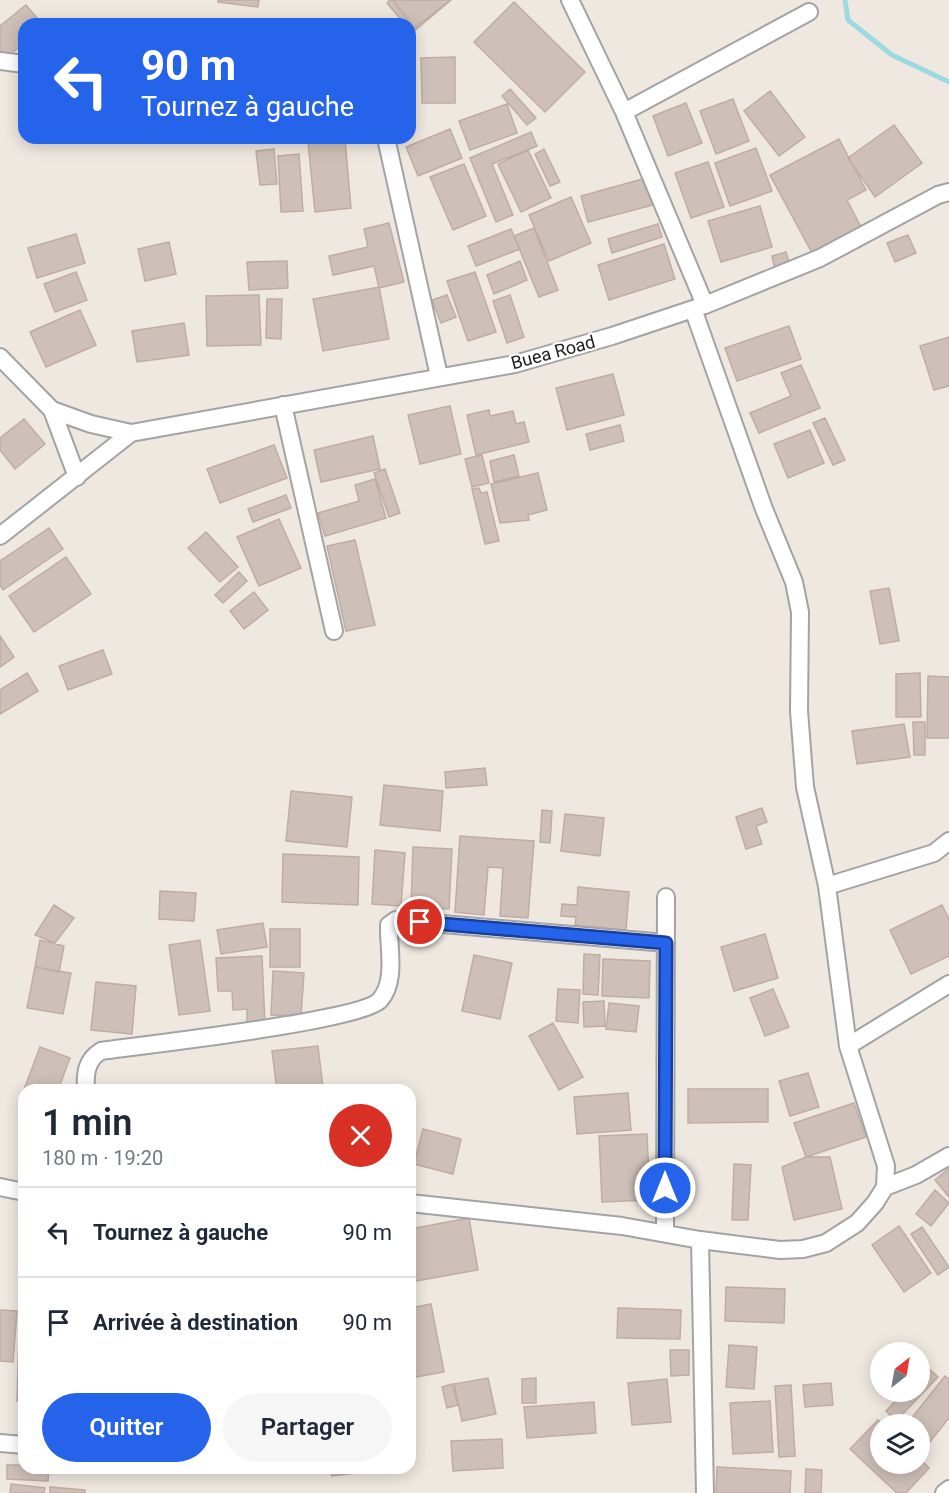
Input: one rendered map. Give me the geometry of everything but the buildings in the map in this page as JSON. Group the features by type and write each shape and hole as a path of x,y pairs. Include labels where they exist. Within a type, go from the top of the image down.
{"street":[{"path":"416,1204 665,1232 700,1240 780,1250 803,1249 826,1243 857,1223 875,1203 885,1187 886,1166 848,1046 827,886 805,787 801,749 800,612 794,582 764,509 699,307 624,112 570,0"},
{"path":"624,112 808,12"},
{"path":"0,61 18,63"},
{"path":"387,144 439,376"},
{"name":"Buea Road","path":"131,433 515,364 699,307 820,258 938,195 949,192"},
{"path":"0,357 52,410 77,477"},
{"path":"283,405 334,631"},
{"path":"52,410 91,424 131,433"},
{"path":"0,536 131,433"},
{"path":"827,886 934,853 949,841"},
{"path":"665,1232 666,897"},
{"path":"86,1084 88,1065 94,1056 101,1052 302,1022 372,1007 385,994 390,983 389,925 396,921 666,943"},
{"path":"848,1046 949,984"},
{"path":"885,1187 915,1175 949,1156"},
{"path":"0,1187 18,1191"},
{"path":"700,1240 705,1493"},
{"path":"0,1443 18,1444"},
{"path":"944,1493 949,1489"}],"waterway":[{"path":"845,0 848,20 892,55 949,82"}],"route":[{"path":"420,922 666,943 665,1188"}]}
